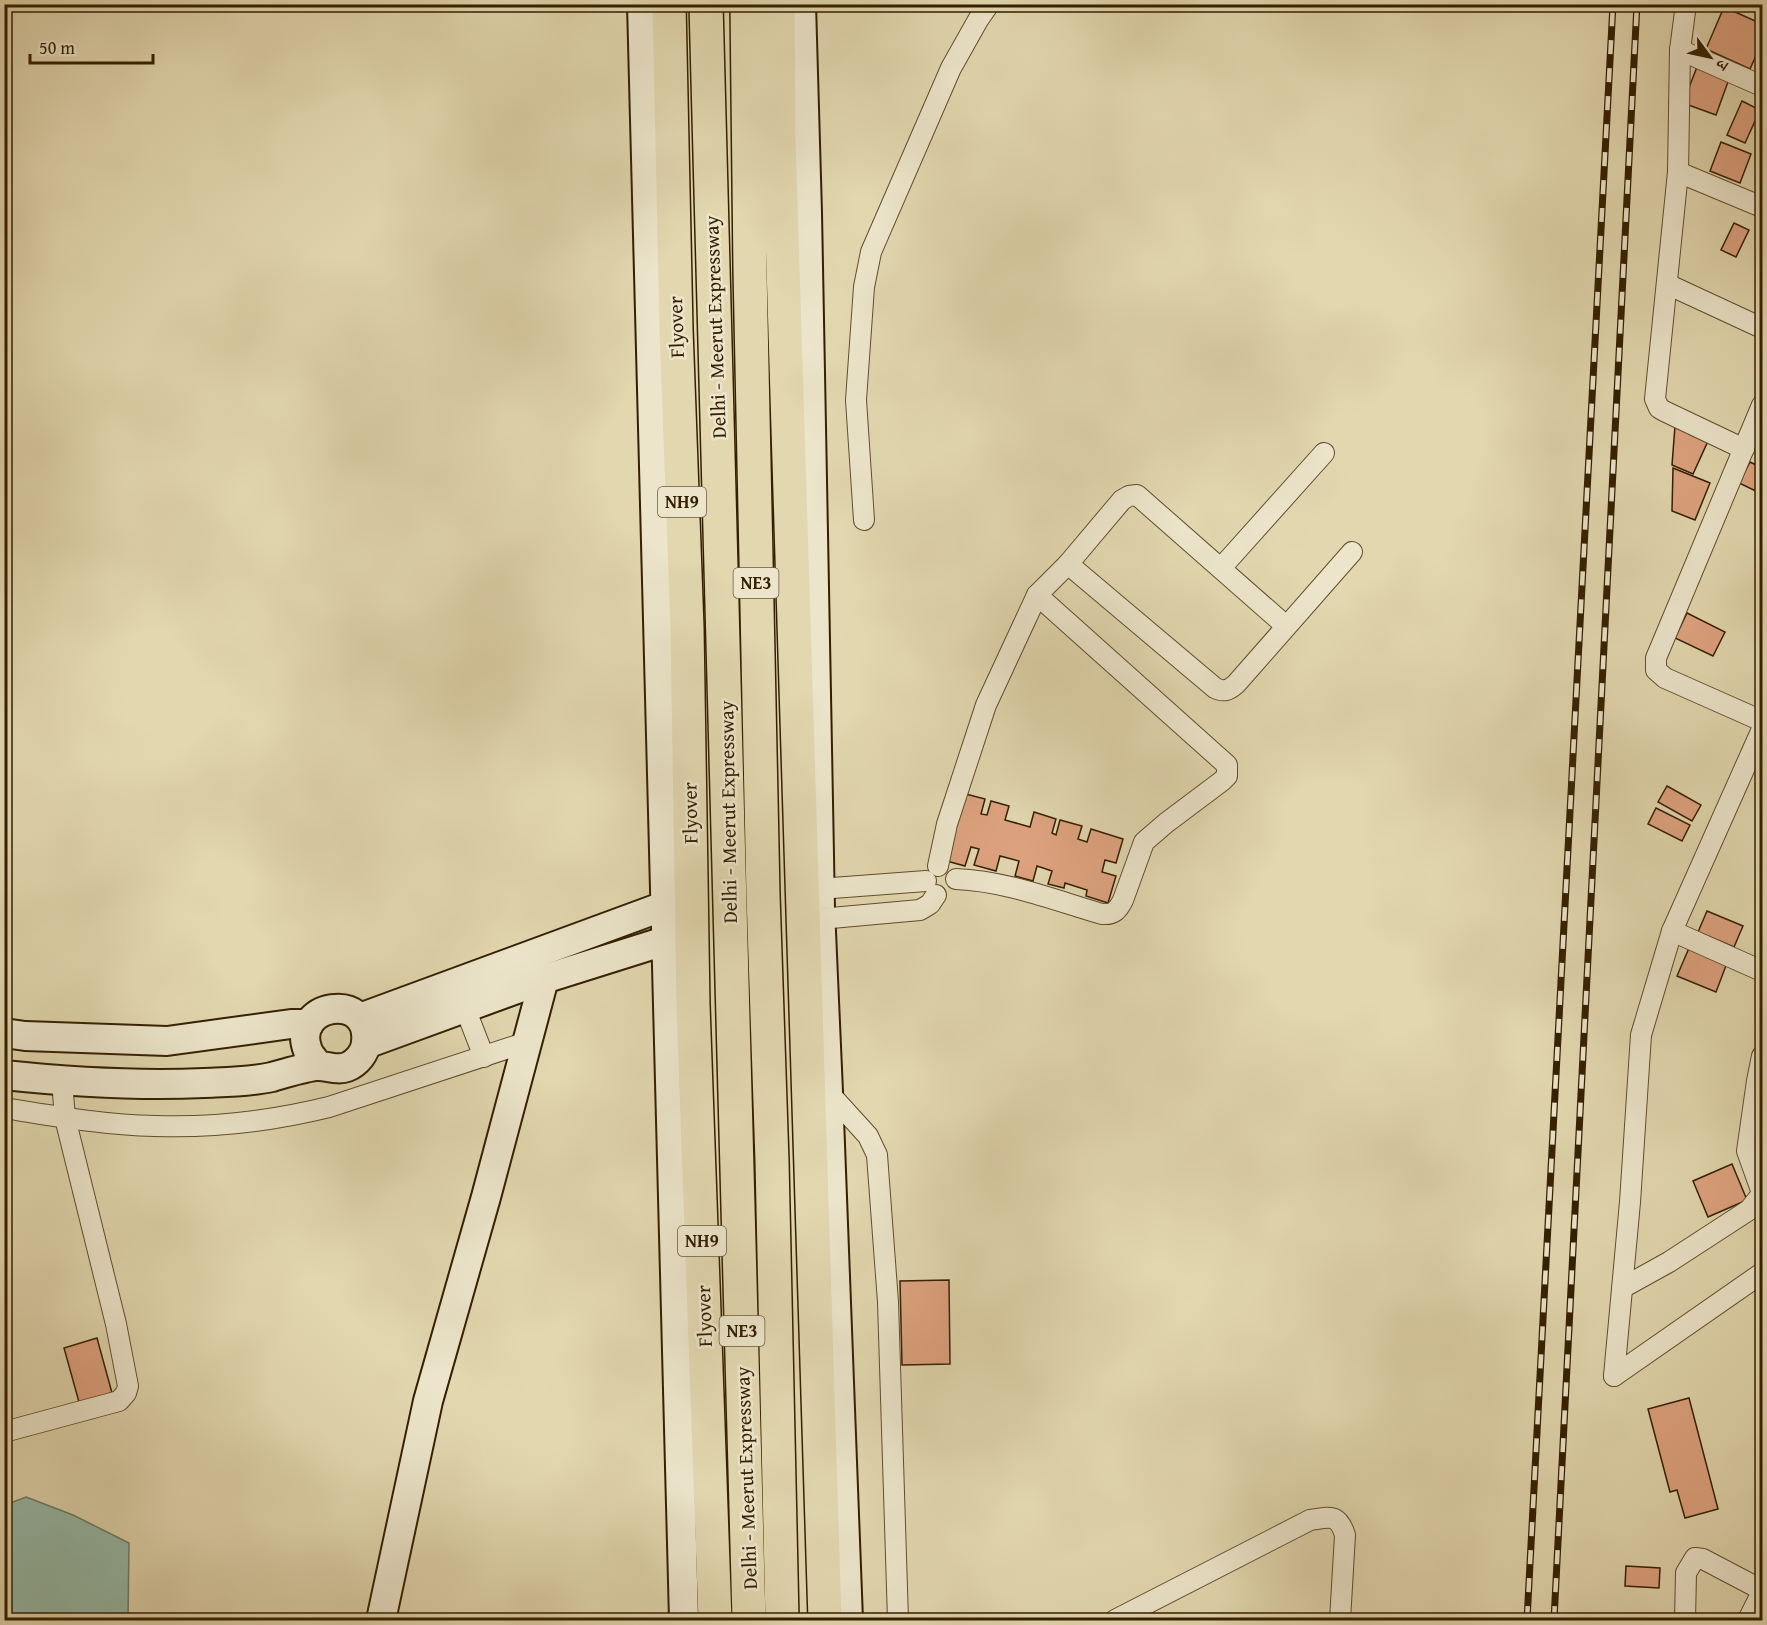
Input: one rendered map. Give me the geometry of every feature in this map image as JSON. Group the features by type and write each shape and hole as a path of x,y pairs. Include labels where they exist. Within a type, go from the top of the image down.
{"highway":[{"name":"Flyover","path":"669,4 676,328 674,676 691,862 693,1005 715,1620"},
{"name":"Delhi - Meerut Expressway","path":"706,4 749,1620"},
{"name":"Delhi - Meerut Expressway","path":"747,4 762,884 772,1161 782,1620"},
{"path":"778,4 781,203 803,569 809,833 810,1172 825,1620"}],"street":[{"path":"642,4 657,482 674,676 667,905 684,1620"},
{"path":"801,4 807,225 803,569"},
{"path":"864,520 856,400 864,287 871,252 951,68 988,4"},
{"path":"1686,4 1680,50 1678,172 1655,399 1664,411 1744,449"},
{"path":"1680,50 1762,86"},
{"path":"1678,172 1762,207"},
{"path":"1667,284 1762,328"},
{"path":"1762,405 1656,658 1656,670 1665,678 1762,721"},
{"path":"1221,568 1324,453"},
{"path":"820,919 920,910 927,907 947,824 986,705 1037,595 1068,564 1122,500 1137,495 1286,626"},
{"path":"1068,564 1215,688 1223,691 1230,690 1236,684 1352,552"},
{"path":"819,889 934,880 950,868 956,879 1000,884 1102,914 1114,913 1119,909 1123,900 1144,843 1227,776 1227,765 1037,595"},
{"path":"1762,729 1672,931 1641,1035 1614,1376 1762,1273"},
{"path":"809,833 819,889 848,1620"},
{"path":"363,1031 667,905"},
{"path":"1672,931 1762,971"},
{"path":"363,1031 465,1008 544,979 668,940"},
{"path":"381,1620 428,1401 486,1197 544,979"},
{"path":"4,1075 62,1081 163,1085 254,1081 319,1066 337,1069 356,1062 362,1054 363,1031 351,1011 339,1007 327,1009 317,1014 309,1024 305,1037 308,1052 319,1066"},
{"path":"465,1008 484,1057"},
{"path":"4,1033 25,1036 167,1041 291,1024 309,1024"},
{"path":"4,1108 65,1118 154,1126 229,1125 301,1114 328,1107 527,1042"},
{"path":"1622,1288 1669,1262 1749,1210 1758,1201 1761,1190 1747,1151 1756,1081 1762,1056"},
{"path":"4,1432 119,1401 126,1393 128,1386 116,1324 65,1118 62,1081"},
{"path":"828,1092 868,1136 877,1155 888,1302 898,1620"},
{"path":"1114,1620 1143,1613 1310,1520 1334,1518 1342,1523 1346,1535 1340,1620"},
{"path":"1685,1620 1686,1573 1695,1558 1703,1559 1762,1591 1748,1620"}],"shaded area":[{"path":"26,1497 73,1515 129,1543 128,1620 5,1620 5,1505"}],"building":[{"path":"1748,4 1762,4 1762,16 1747,8"},
{"path":"1724,7 1762,24 1762,42 1750,69 1706,49"},
{"path":"1697,67 1729,79 1716,115 1683,103"},
{"path":"1742,101 1760,110 1745,143 1727,135"},
{"path":"1721,142 1751,154 1740,183 1710,171"},
{"path":"1734,223 1749,230 1736,257 1721,250"},
{"path":"1675,426 1708,441 1693,474 1672,465"},
{"path":"1750,462 1762,468 1762,494 1739,483"},
{"path":"1673,468 1710,483 1695,520 1672,511"},
{"path":"1687,613 1725,632 1713,656 1675,638"},
{"path":"1667,786 1701,805 1692,821 1658,802"},
{"path":"962,793 985,799 981,814 987,815 991,801 1009,806 1005,820 1030,827 1034,812 1056,819 1052,833 1056,835 1060,820 1082,826 1078,839 1087,842 1091,829 1123,839 1116,863 1105,860 1102,872 1116,876 1108,903 1086,896 1087,890 1065,883 1064,888 1048,884 1052,871 1037,866 1033,881 1015,876 1019,861 1000,856 996,871 974,865 979,849 971,847 965,866 943,860"},
{"path":"1656,808 1690,825 1682,841 1648,824"},
{"path":"1707,911 1743,926 1734,947 1698,932"},
{"path":"1689,948 1727,963 1716,992 1677,976"},
{"path":"1756,1122 1762,1123 1762,1150 1755,1150"},
{"path":"1732,1164 1747,1200 1708,1217 1693,1181"},
{"path":"949,1280 950,1364 902,1365 900,1281"},
{"path":"97,1338 112,1393 79,1402 64,1348"},
{"path":"1689,1398 1718,1509 1685,1518 1677,1490 1670,1492 1648,1409"},
{"path":"1626,1566 1660,1568 1659,1588 1625,1586"}],"railway":[{"path":"1527,1620 1613,4"},
{"path":"1554,1620 1637,4"}]}
